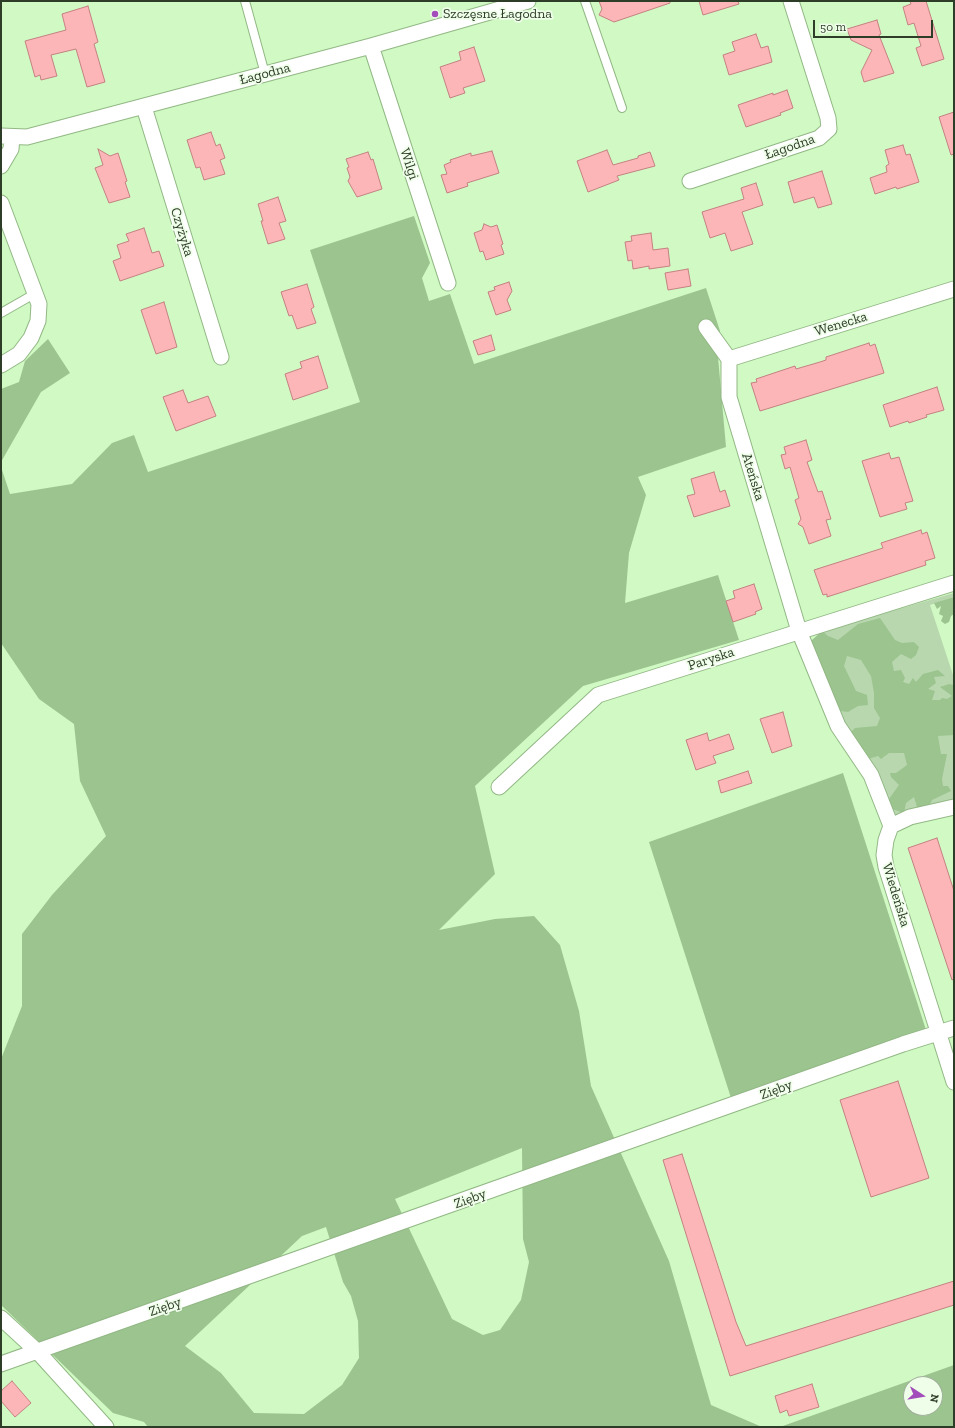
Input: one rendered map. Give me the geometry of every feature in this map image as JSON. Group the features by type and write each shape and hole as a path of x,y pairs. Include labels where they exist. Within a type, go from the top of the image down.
{"street":[{"name":"Łagodna","path":"7,137 27,137 144,107 371,46 528,1"},
{"name":"Łagodna","path":"690,181 819,138 829,129 828,118 791,1"},
{"name":"Wilgi","path":"371,46 448,283"},
{"name":"Czyżyka","path":"144,107 221,357"},
{"path":"1,166 12,149 7,137"},
{"path":"1,203 39,304 38,321 31,338 19,354 1,365"},
{"name":"Wenecka","path":"729,359 954,289"},
{"path":"706,327 729,359"},
{"name":"Ateńska","path":"729,359 729,397 799,631"},
{"name":"Paryska","path":"499,788 598,695 954,583"},
{"path":"799,631 838,726 871,775 891,826 910,817 954,807"},
{"name":"Wiedeńska","path":"891,826 886,840 884,855 886,867 940,1033 954,1082"},
{"name":"Zięby","path":"1,1364 896,1047 954,1028"},
{"path":"1,1318 38,1352 106,1427"}],"lane":[{"path":"245,1 265,74"},
{"path":"585,1 622,108"},
{"path":"1,313 36,293"}],"green space":[{"path":"414,216 430,263 422,278 429,301 450,294 474,364 706,288 720,331 718,357 726,447 638,477 646,495 629,553 625,603 718,575 739,640 583,686 475,786 495,874 439,930 495,919 534,916 560,945 579,1011 591,1086 669,1261 711,1405 762,1427 148,1427 144,1422 113,1413 1,1305 1,1059 22,1006 22,934 52,895 106,836 80,781 74,724 39,699 1,643 1,467 10,494 72,484 112,443 134,435 148,472 360,402 310,250","holes":["522,1148 523,1239 529,1262 521,1300 500,1330 483,1335 452,1319 395,1199","326,1227 343,1282 351,1296 358,1321 359,1358 342,1385 304,1414 254,1413 221,1373 185,1346 302,1236"]},
{"path":"48,339 70,373 41,392 1,462 1,389 19,382 25,361"},
{"path":"954,593 954,597 930,605 954,678 954,802 896,815 891,813 832,704 819,635 827,630"},
{"path":"954,597 954,614 951,616 949,622 945,624 941,621 943,616 939,614 941,606 937,609 934,603"},
{"path":"880,618 895,640 902,643 914,642 919,647 916,655 911,659 901,654 892,662 894,671 901,670 905,678 903,682 909,684 913,678 916,682 923,674 938,670 945,676 934,677 936,683 928,689 935,691 932,700 940,700 942,698 947,699 952,696 940,687 949,684 954,685 954,735 938,736 941,754 947,754 942,779 943,786 948,786 951,791 932,800 926,813 917,807 914,797 906,803 904,813 892,809 889,799 899,785 891,777 890,773 896,773 907,765 904,753 889,753 881,759 878,756 865,760 850,733 855,728 877,726 880,718 874,708 874,693 871,676 861,660 847,656 844,666 856,691 867,695 868,705 858,706 848,712 841,711 835,704 807,651 812,640 822,631 828,636 838,640 858,624"},
{"path":"843,773 927,1033 732,1101 649,842"},
{"path":"954,1365 954,1427 780,1427 903,1383 903,1416 943,1416 943,1376 923,1376"}],"building":[{"path":"599,1 670,1 670,3 614,22 599,15 602,9"},
{"path":"699,1 738,1 739,4 703,15"},
{"path":"910,1 926,1 944,59 922,66 916,48 921,46 914,23 908,25 903,7 911,4"},
{"path":"88,6 98,42 94,44 105,82 87,87 76,49 51,55 57,76 41,80 40,75 35,77 25,41 66,30 62,14"},
{"path":"877,20 881,34 879,35 894,73 864,82 861,72 872,50 851,40 847,29"},
{"path":"756,34 761,48 768,46 772,62 729,75 723,55 735,51 732,42"},
{"path":"474,47 485,81 463,88 465,93 450,98 440,67 461,60 459,52"},
{"path":"787,90 793,108 780,113 781,115 746,127 738,105 773,93 773,95"},
{"path":"954,112 954,154 951,155 939,117"},
{"path":"211,132 216,146 220,144 225,158 220,160 225,174 204,180 200,167 196,168 187,140"},
{"path":"903,145 906,155 910,154 919,182 897,189 896,187 875,194 870,178 887,172 886,166 889,164 885,150"},
{"path":"98,149 110,156 118,153 127,181 125,182 130,197 109,203 95,168 103,165"},
{"path":"607,150 613,165 638,158 638,156 650,152 655,166 617,176 619,180 588,192 577,161"},
{"path":"492,151 499,173 467,183 468,186 447,193 441,175 447,174 444,165 451,162 450,160 471,153 471,156"},
{"path":"368,152 371,160 373,159 382,189 357,197 348,181 350,177 346,159"},
{"path":"822,171 832,204 818,208 814,197 794,203 788,182"},
{"path":"756,183 763,205 742,212 753,244 731,251 725,233 710,238 702,212 744,199 741,188"},
{"path":"278,197 286,221 279,223 285,239 268,244 261,221 263,221 258,204"},
{"path":"484,224 491,227 497,225 503,244 501,245 504,254 486,260 483,251 480,252 474,233 482,230"},
{"path":"144,228 152,253 159,251 164,266 120,281 113,261 121,258 117,245 129,241 126,234"},
{"path":"651,233 653,250 668,248 670,266 649,269 649,266 633,269 632,260 628,261 625,242 632,241 631,236"},
{"path":"688,269 691,286 668,290 665,273"},
{"path":"509,282 512,291 507,300 511,310 496,315 488,292 495,290 494,287"},
{"path":"307,284 314,307 311,309 316,323 297,329 292,315 289,316 281,292"},
{"path":"164,302 177,347 156,354 141,310"},
{"path":"491,335 495,350 478,355 473,341"},
{"path":"869,343 870,346 875,344 884,373 760,411 751,383 757,382 756,379 795,366 796,369 820,362 826,360 826,357"},
{"path":"318,356 328,388 293,400 285,374 302,368 300,362"},
{"path":"937,387 944,410 926,415 927,417 909,423 908,421 890,427 883,405"},
{"path":"183,390 188,403 208,396 216,416 176,431 163,397"},
{"path":"806,440 812,460 807,462 818,492 822,491 831,519 826,520 831,536 809,544 803,527 798,524 801,519 795,500 799,498 790,467 785,469 781,455 786,454 784,447"},
{"path":"889,453 891,459 899,457 913,501 905,503 907,509 880,517 862,461"},
{"path":"714,472 720,492 725,490 730,506 694,517 687,496 695,494 691,479"},
{"path":"921,530 922,534 927,532 935,558 925,561 926,565 827,597 827,594 823,595 814,570 883,548 881,543"},
{"path":"754,584 762,609 755,612 756,614 733,622 726,601 735,598 733,591"},
{"path":"783,712 792,746 772,753 760,719"},
{"path":"707,733 709,741 729,734 734,749 713,756 716,763 696,770 686,740"},
{"path":"748,771 752,783 721,793 718,781"},
{"path":"937,838 954,891 954,979 952,980 908,848"},
{"path":"898,1081 929,1178 871,1197 840,1100"},
{"path":"682,1154 736,1322 746,1346 954,1281 954,1305 730,1376 663,1160"},
{"path":"12,1381 31,1403 15,1417 1,1401 1,1391"},
{"path":"812,1384 819,1407 789,1416 787,1410 780,1413 775,1396"}],"place":[{"name":"Szczęsne Łagodna","path":"435,14"}]}
